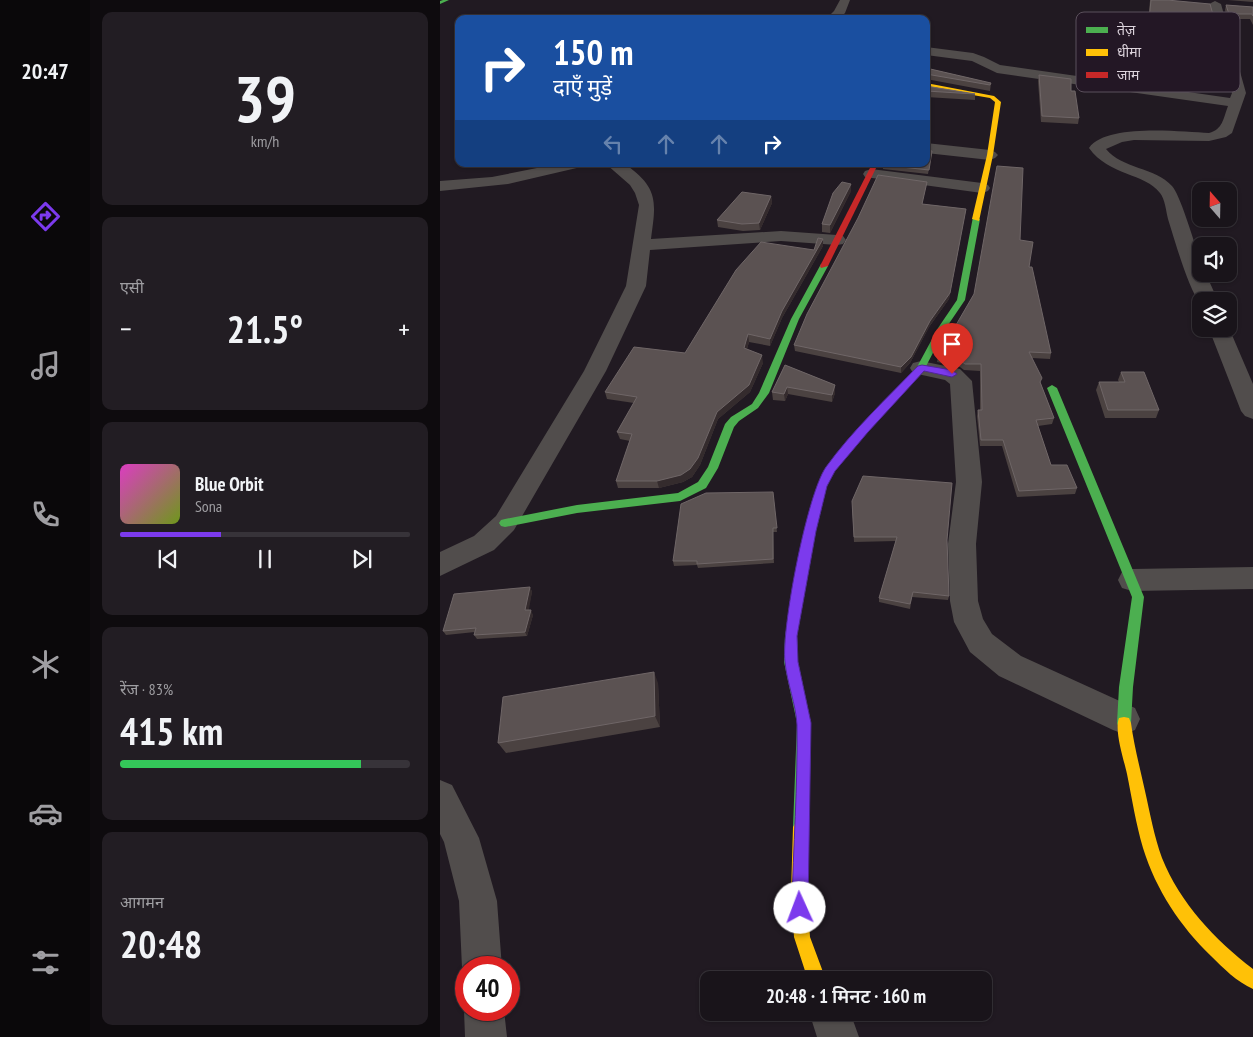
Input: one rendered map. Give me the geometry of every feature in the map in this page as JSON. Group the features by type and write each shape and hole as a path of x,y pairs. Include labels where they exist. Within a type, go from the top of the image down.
{"street":[{"path":"440,3 447,0"},
{"path":"837,15 845,0"},
{"path":"1215,4 1217,12"},
{"path":"930,51 981,58 988,65 997,69 1076,80"},
{"path":"814,971 802,937 799,893 804,723 791,662 791,636 810,531 822,486 830,470 864,429 922,368 942,328 961,300 982,188 990,156 998,100 992,97 930,86"},
{"path":"1159,92 1236,103"},
{"path":"1204,292 1185,246 1168,191 1160,184 1109,160 1100,154 1097,148 1104,142 1132,136 1188,138 1221,134 1228,130 1239,92"},
{"path":"930,148 990,156"},
{"path":"440,186 466,186 510,180 563,167"},
{"path":"440,564 484,543 505,523 595,371 636,286 646,205 645,195 620,167"},
{"path":"505,523 577,509 680,497 694,492 704,485 713,469 730,424 748,412 759,401 794,321 873,169 982,188"},
{"path":"642,245 781,236 837,240"},
{"path":"1222,337 1253,411"},
{"path":"922,368 952,374 962,381 969,482 962,544 964,601 969,622 981,643 1010,666 1124,719"},
{"path":"1052,388 1138,597 1137,620 1126,687 1124,719 1144,817 1157,865 1174,895 1202,932 1223,955 1253,980"},
{"path":"1132,580 1253,578"},
{"path":"440,797 461,838 478,901 481,956"},
{"path":"485,1021 486,1037"},
{"path":"832,1021 838,1037"}],"building":[{"path":"1151,0 1167,0 1210,4 1212,12 1150,12"},
{"path":"1226,5 1253,7 1253,16 1252,14 1240,14 1240,12 1228,12"},
{"path":"930,69 991,83 990,85 930,75"},
{"path":"1039,75 1071,79 1071,91 1075,91 1079,118 1042,116"},
{"path":"930,87 975,94 930,91"},
{"path":"997,166 1023,168 1020,240 1033,242 1029,267 1032,267 1051,353 1029,352 1042,378 1040,382 1054,418 1036,420 1051,465 1067,465 1077,488 1019,491 1003,440 981,440 978,410 982,410 981,364 965,364 961,361 938,356 974,294"},
{"path":"901,167 929,167 929,170"},
{"path":"878,175 927,182 922,204 966,209 950,293 930,321 911,357 901,367 794,345 807,314 858,218"},
{"path":"842,182 851,184 830,225 822,224 833,193"},
{"path":"742,192 771,196 759,223 742,224 717,220"},
{"path":"818,238 823,239 782,311 770,339 748,334 744,348 762,355 749,385 717,412 698,458 690,469 681,475 657,481 616,481 632,434 617,432 637,397 605,392 634,347 685,353 736,270 761,242 814,250"},
{"path":"785,365 835,385 832,395 787,387 784,394 772,392"},
{"path":"1121,372 1144,372 1159,410 1108,410 1099,382 1125,382"},
{"path":"863,476 952,483 947,540 949,596 913,592 910,604 879,598 897,537 854,537 852,501"},
{"path":"773,492 777,528 773,528 773,559 697,564 697,561 673,561 681,504 706,493"},
{"path":"530,587 525,610 531,610 525,632 474,635 476,628 443,631 454,594"},
{"path":"654,672 655,716 498,743 503,697"}],"traffic: fast":[{"path":"440,3 447,0"},
{"path":"801,827 804,723 791,662 791,636 810,531 822,486 830,470 864,429 921,368 942,328 961,300 976,219"},
{"path":"505,523 577,509 680,497 702,485 713,468 729,426 735,419 755,406 764,393 795,319 824,266"},
{"path":"1052,388 1138,597 1126,687 1124,723"}],"traffic: slow":[{"path":"930,86 992,97 998,102 990,155 976,219"},
{"path":"1124,723 1146,829 1161,875 1194,926 1222,955 1253,980"},
{"path":"801,827 799,893 802,937 814,971"}],"traffic: jam":[{"path":"824,266 874,167"}],"route":[{"path":"800,908 804,723 791,662 791,636 810,531 822,486 830,470 864,429 922,368 952,374"}]}
